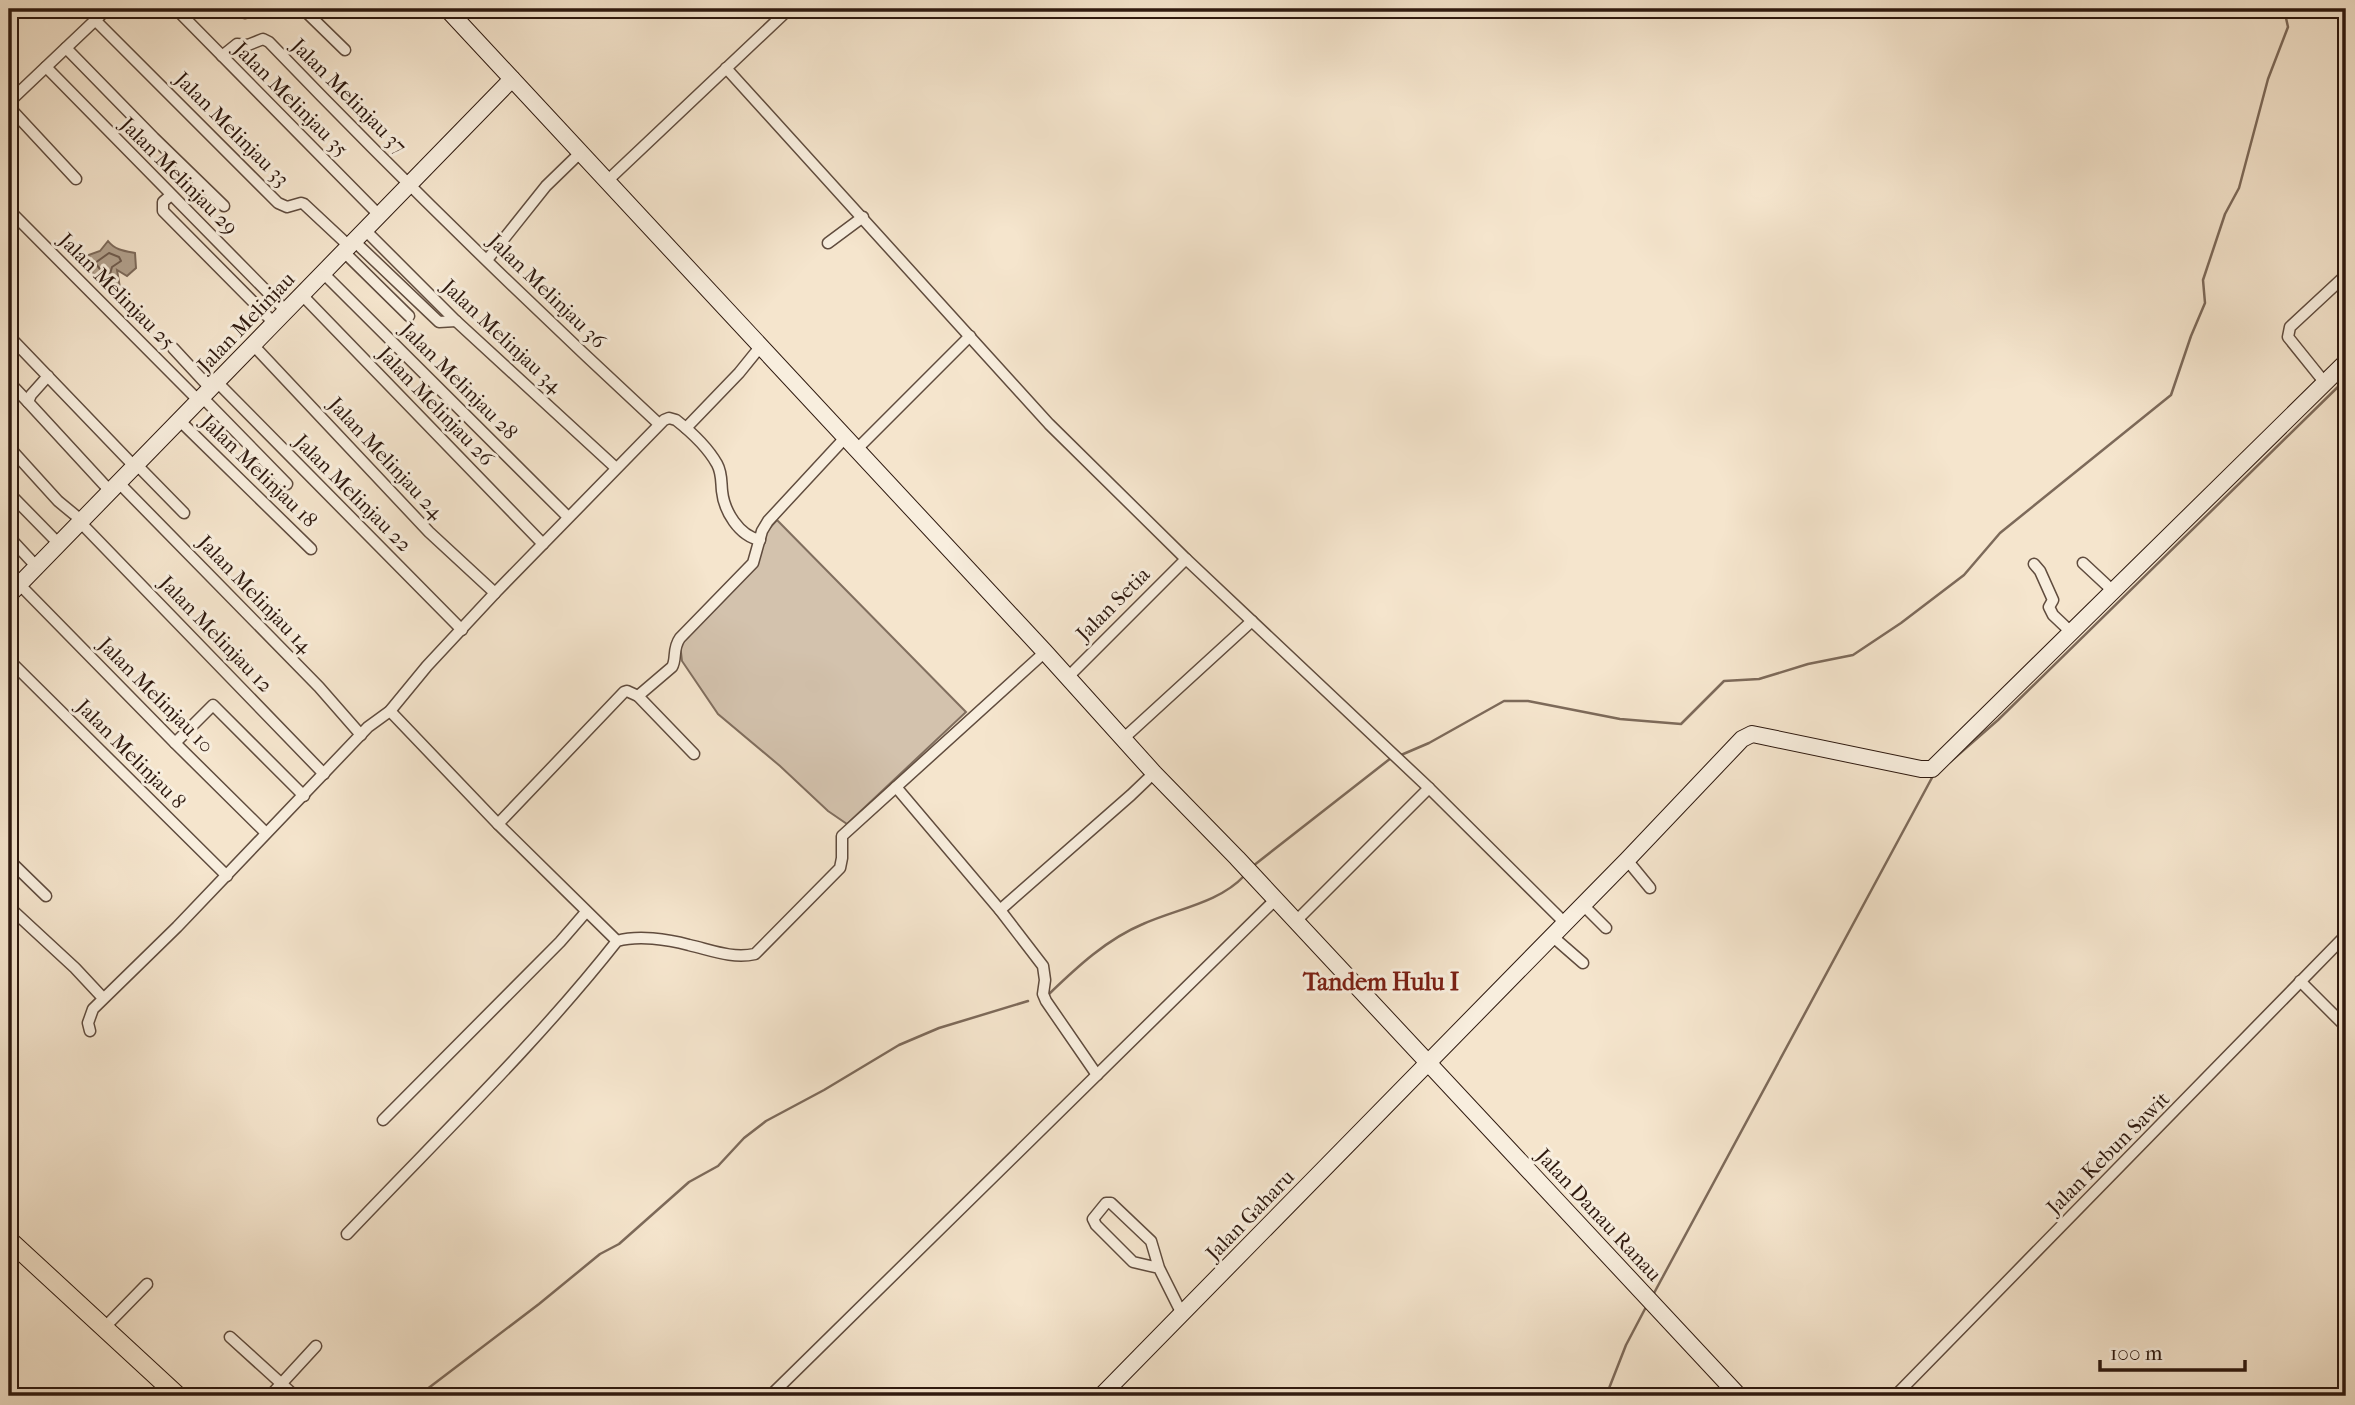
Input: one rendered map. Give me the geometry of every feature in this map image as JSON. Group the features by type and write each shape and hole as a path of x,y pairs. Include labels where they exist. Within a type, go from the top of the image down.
{"main road":[{"path":"9,1240 178,1396"}],"street":[{"path":"76,179 9,105 107,9"},
{"name":"Jalan Melinjau 35","path":"176,9 379,215"},
{"path":"303,9 345,50"},
{"name":"Jalan Danau Ranau","path":"447,9 1736,1395"},
{"path":"606,182 789,9"},
{"name":"Jalan Melinjau 33","path":"95,20 278,203 287,207 304,204 353,242"},
{"name":"Jalan Melinjau 37","path":"222,56 237,44 248,45 264,39 269,42 359,136 410,184"},
{"path":"66,48 224,206"},
{"name":"Jalan Melinjau 29","path":"46,67 286,311"},
{"path":"726,68 1049,424 1186,559 1390,750 1565,923"},
{"name":"Jalan Melinjau","path":"14,589 512,79"},
{"path":"487,260 546,186 580,153"},
{"name":"Jalan Melinjau 36","path":"410,184 552,325 659,424"},
{"path":"170,195 163,202 163,211 274,323"},
{"name":"Jalan Melinjau 25","path":"9,209 207,392"},
{"path":"828,243 863,216"},
{"path":"353,242 409,316"},
{"path":"353,242 439,322 456,321"},
{"name":"Jalan Melinjau 34","path":"353,242 456,321 616,468"},
{"name":"Jalan Melinjau 28","path":"323,273 568,517"},
{"path":"2325,383 2288,337 2288,332 2290,327 2346,275"},
{"name":"Jalan Melinjau 26","path":"302,295 543,544"},
{"path":"9,336 184,513"},
{"path":"638,696 672,667 675,646 680,638 753,564 768,521 970,336"},
{"name":"Jalan Melinjau 24","path":"253,345 429,532 495,593"},
{"path":"686,428 760,347"},
{"path":"173,348 207,392 287,484"},
{"path":"2034,564 2053,600 2049,607 2053,615 2071,632 2346,362"},
{"path":"28,402 48,376"},
{"name":"Jalan Melinjau 14","path":"9,382 319,687 361,735"},
{"name":"Jalan Melinjau 22","path":"207,392 462,630"},
{"path":"90,1031 90,1015 103,998 177,927 361,735 390,711 427,666 495,593 659,424 673,418 686,428 719,468 722,493 729,516 747,536 760,540"},
{"name":"Jalan Melinjau 18","path":"179,420 311,549"},
{"name":"Jalan Melinjau 12","path":"9,447 324,775"},
{"path":"9,493 59,544"},
{"path":"9,537 36,566"},
{"name":"Jalan Setia","path":"1068,677 1186,559"},
{"path":"2083,563 2112,590"},
{"name":"Jalan Melinjau 10","path":"14,589 266,833"},
{"path":"1124,738 1252,621"},
{"name":"Jalan Gaharu","path":"1101,1396 1627,860 1742,739 1752,734 1932,769 2071,632"},
{"path":"347,1234 465,1112 617,941 645,939 685,944 733,956 755,954 839,868 842,836 1045,652"},
{"name":"Jalan Melinjau 8","path":"9,660 226,876"},
{"path":"498,824 627,691 638,696 694,754"},
{"path":"175,743 214,705 304,796"},
{"path":"390,711 498,824 617,941"},
{"path":"1000,911 1131,796 1154,772"},
{"path":"896,786 1000,911 1042,967 1045,979 1043,995 1046,1001 1097,1075"},
{"path":"1296,922 1429,788"},
{"path":"1627,860 1650,888"},
{"path":"11,866 46,896"},
{"path":"770,1396 1276,900"},
{"path":"1583,905 1606,928"},
{"path":"9,907 103,998"},
{"path":"383,1120 560,942 586,912"},
{"name":"Jalan Kebun Sawit","path":"1895,1396 2346,935"},
{"path":"1552,936 1583,963"},
{"path":"2300,981 2346,1027"},
{"path":"1160,1268 1132,1262 1094,1223 1094,1217 1107,1202 1148,1237 1182,1314"},
{"path":"104,1328 147,1284"},
{"path":"230,1338 295,1396"},
{"path":"270,1396 316,1346"},
{"path":"2340,1396 2346,1389"}],"shaded area":[{"path":"777,520 966,712 847,824 828,811 718,714 682,661 680,644 758,560 767,531"}],"water":[{"path":"108,241 123,251 135,253 136,268 127,276 117,270 119,293 98,279 83,257 100,251"}],"waterway":[{"path":"1401,755 1429,743 1504,701 1528,701 1620,719 1681,724 1724,681 1759,679 1808,664 1853,655 1901,623 1964,575 2000,533 2171,395 2205,303 2203,280 2225,214 2239,188 2268,79 2288,27 2284,9"},
{"path":"1950,762 1998,720 2346,379"},
{"path":"1253,866 1391,758"},
{"path":"1653,1295 1934,774"},
{"path":"1049,994 1117,937 1143,924 1210,899 1244,876"},
{"path":"418,1396 600,1254 619,1244 689,1182 718,1166 744,1138 766,1121 899,1045 939,1028 1028,1001"},
{"path":"1606,1396 1626,1345 1646,1307"}],"district":[{"name":"Tandem Hulu I","path":"1381,982"}]}
